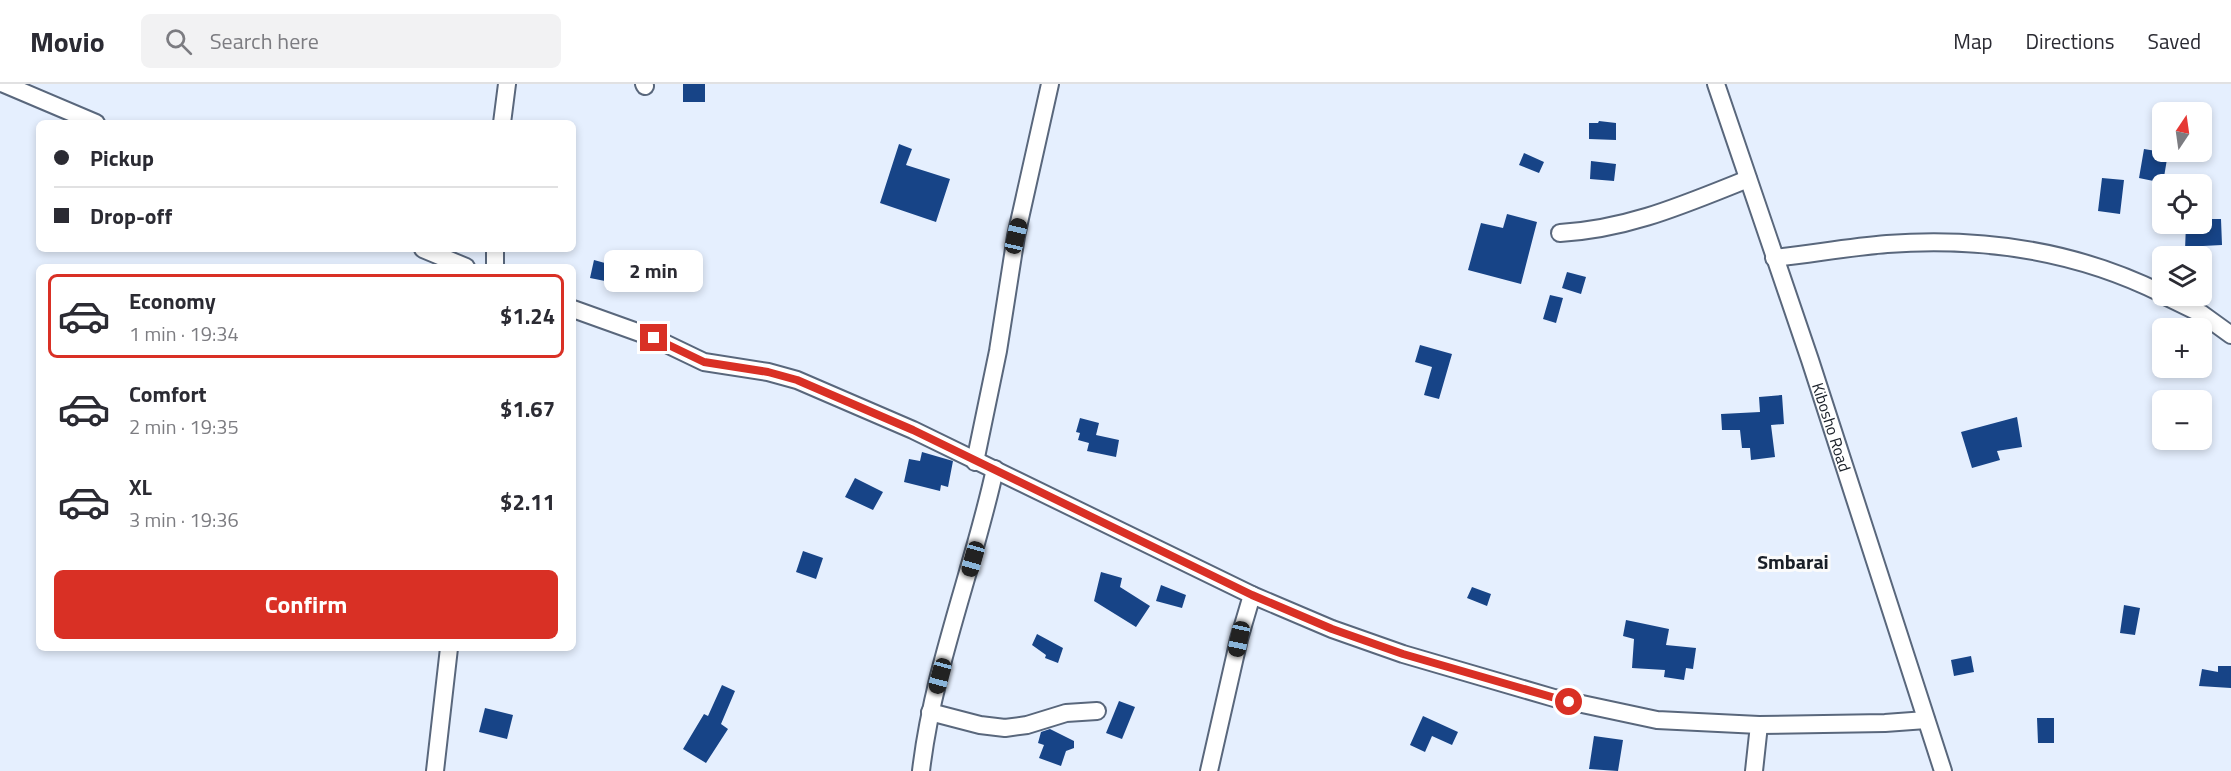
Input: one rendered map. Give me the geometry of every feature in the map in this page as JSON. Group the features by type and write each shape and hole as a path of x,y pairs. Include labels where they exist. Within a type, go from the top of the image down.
{"street":[{"path":"4,84 89,120"},
{"path":"502,120 507,84"},
{"path":"975,462 998,351 1016,236 1050,84"},
{"name":"Kibosho Road","path":"1716,84 1810,360 1942,771"},
{"path":"1560,233 1608,229 1631,224 1748,179"},
{"path":"1774,258 1884,244 1976,242 2023,249 2101,267 2152,290"},
{"path":"430,252 459,264"},
{"path":"2186,306 2202,314 2231,335"},
{"path":"576,310 654,338 704,362 768,372 797,380 913,430 1252,595 1332,629 1403,654 1554,698 1657,720 1759,725 1926,720"},
{"path":"921,771 930,712 983,524 995,469"},
{"path":"1209,771 1239,639 1252,595"},
{"path":"435,771 449,651"},
{"path":"930,712 980,725 1005,728 1027,725 1066,713 1097,711"},
{"path":"1754,771 1759,725"}],"building":[{"path":"683,84 705,84 705,102 683,102"},
{"path":"1599,121 1616,123 1616,140 1589,139 1589,123"},
{"path":"899,144 912,149 906,165 950,179 936,222 880,203"},
{"path":"2144,149 2152,150 2152,162 2166,162 2164,174 2152,174 2152,181 2139,178"},
{"path":"1524,153 1544,162 1539,173 1519,165"},
{"path":"1591,161 1616,164 1614,181 1590,179"},
{"path":"2102,178 2124,180 2120,214 2098,211"},
{"path":"1507,214 1537,222 1521,284 1468,270 1481,223 1503,228"},
{"path":"2212,219 2221,219 2222,245 2185,246 2186,234 2212,234"},
{"path":"594,260 623,268 620,279 606,276 605,281 590,278"},
{"path":"1567,272 1586,277 1581,294 1562,288"},
{"path":"1550,295 1563,298 1556,323 1543,319"},
{"path":"1420,345 1452,354 1439,399 1424,395 1432,367 1415,362"},
{"path":"1782,395 1784,424 1771,425 1775,457 1751,460 1750,448 1742,448 1740,430 1722,430 1721,414 1760,412 1759,397"},
{"path":"2017,417 2022,447 1997,451 2000,460 1972,468 1961,432"},
{"path":"1080,418 1099,423 1096,435 1119,440 1116,457 1087,451 1089,443 1078,440 1080,433 1076,432"},
{"path":"922,452 953,461 948,487 941,485 940,491 904,482 909,459 920,461"},
{"path":"855,478 883,492 873,510 845,497"},
{"path":"803,551 823,558 816,579 796,572"},
{"path":"1101,572 1122,578 1120,587 1150,606 1136,627 1094,601"},
{"path":"1161,585 1186,595 1182,608 1156,601"},
{"path":"1472,587 1491,594 1487,606 1467,598"},
{"path":"2124,605 2140,608 2135,635 2120,633"},
{"path":"1626,620 1669,629 1666,645 1696,648 1693,669 1686,668 1684,680 1664,677 1665,670 1632,668 1634,639 1623,636"},
{"path":"1037,634 1063,648 1058,663 1045,658 1046,655 1032,645"},
{"path":"1971,656 1974,672 1954,676 1951,660"},
{"path":"2218,666 2231,666 2231,688 2199,686 2202,669 2218,672"},
{"path":"722,685 735,691 721,724 728,729 706,763 683,749 704,714 708,716"},
{"path":"1119,701 1135,707 1122,739 1106,733"},
{"path":"485,708 513,715 507,739 479,732"},
{"path":"1423,716 1458,732 1452,745 1432,736 1425,752 1410,745"},
{"path":"2037,718 2054,718 2054,743 2038,743"},
{"path":"1050,729 1074,741 1074,748 1066,751 1061,766 1039,758 1044,745 1038,743 1041,732"},
{"path":"1594,736 1623,740 1618,771 1589,769"}],"district":[{"name":"Smbarai","path":"1793,561"}],"route":[{"path":"654,338 704,362 768,372 797,380 850,405 913,430 1252,595 1332,629 1403,654 1569,702"}]}
